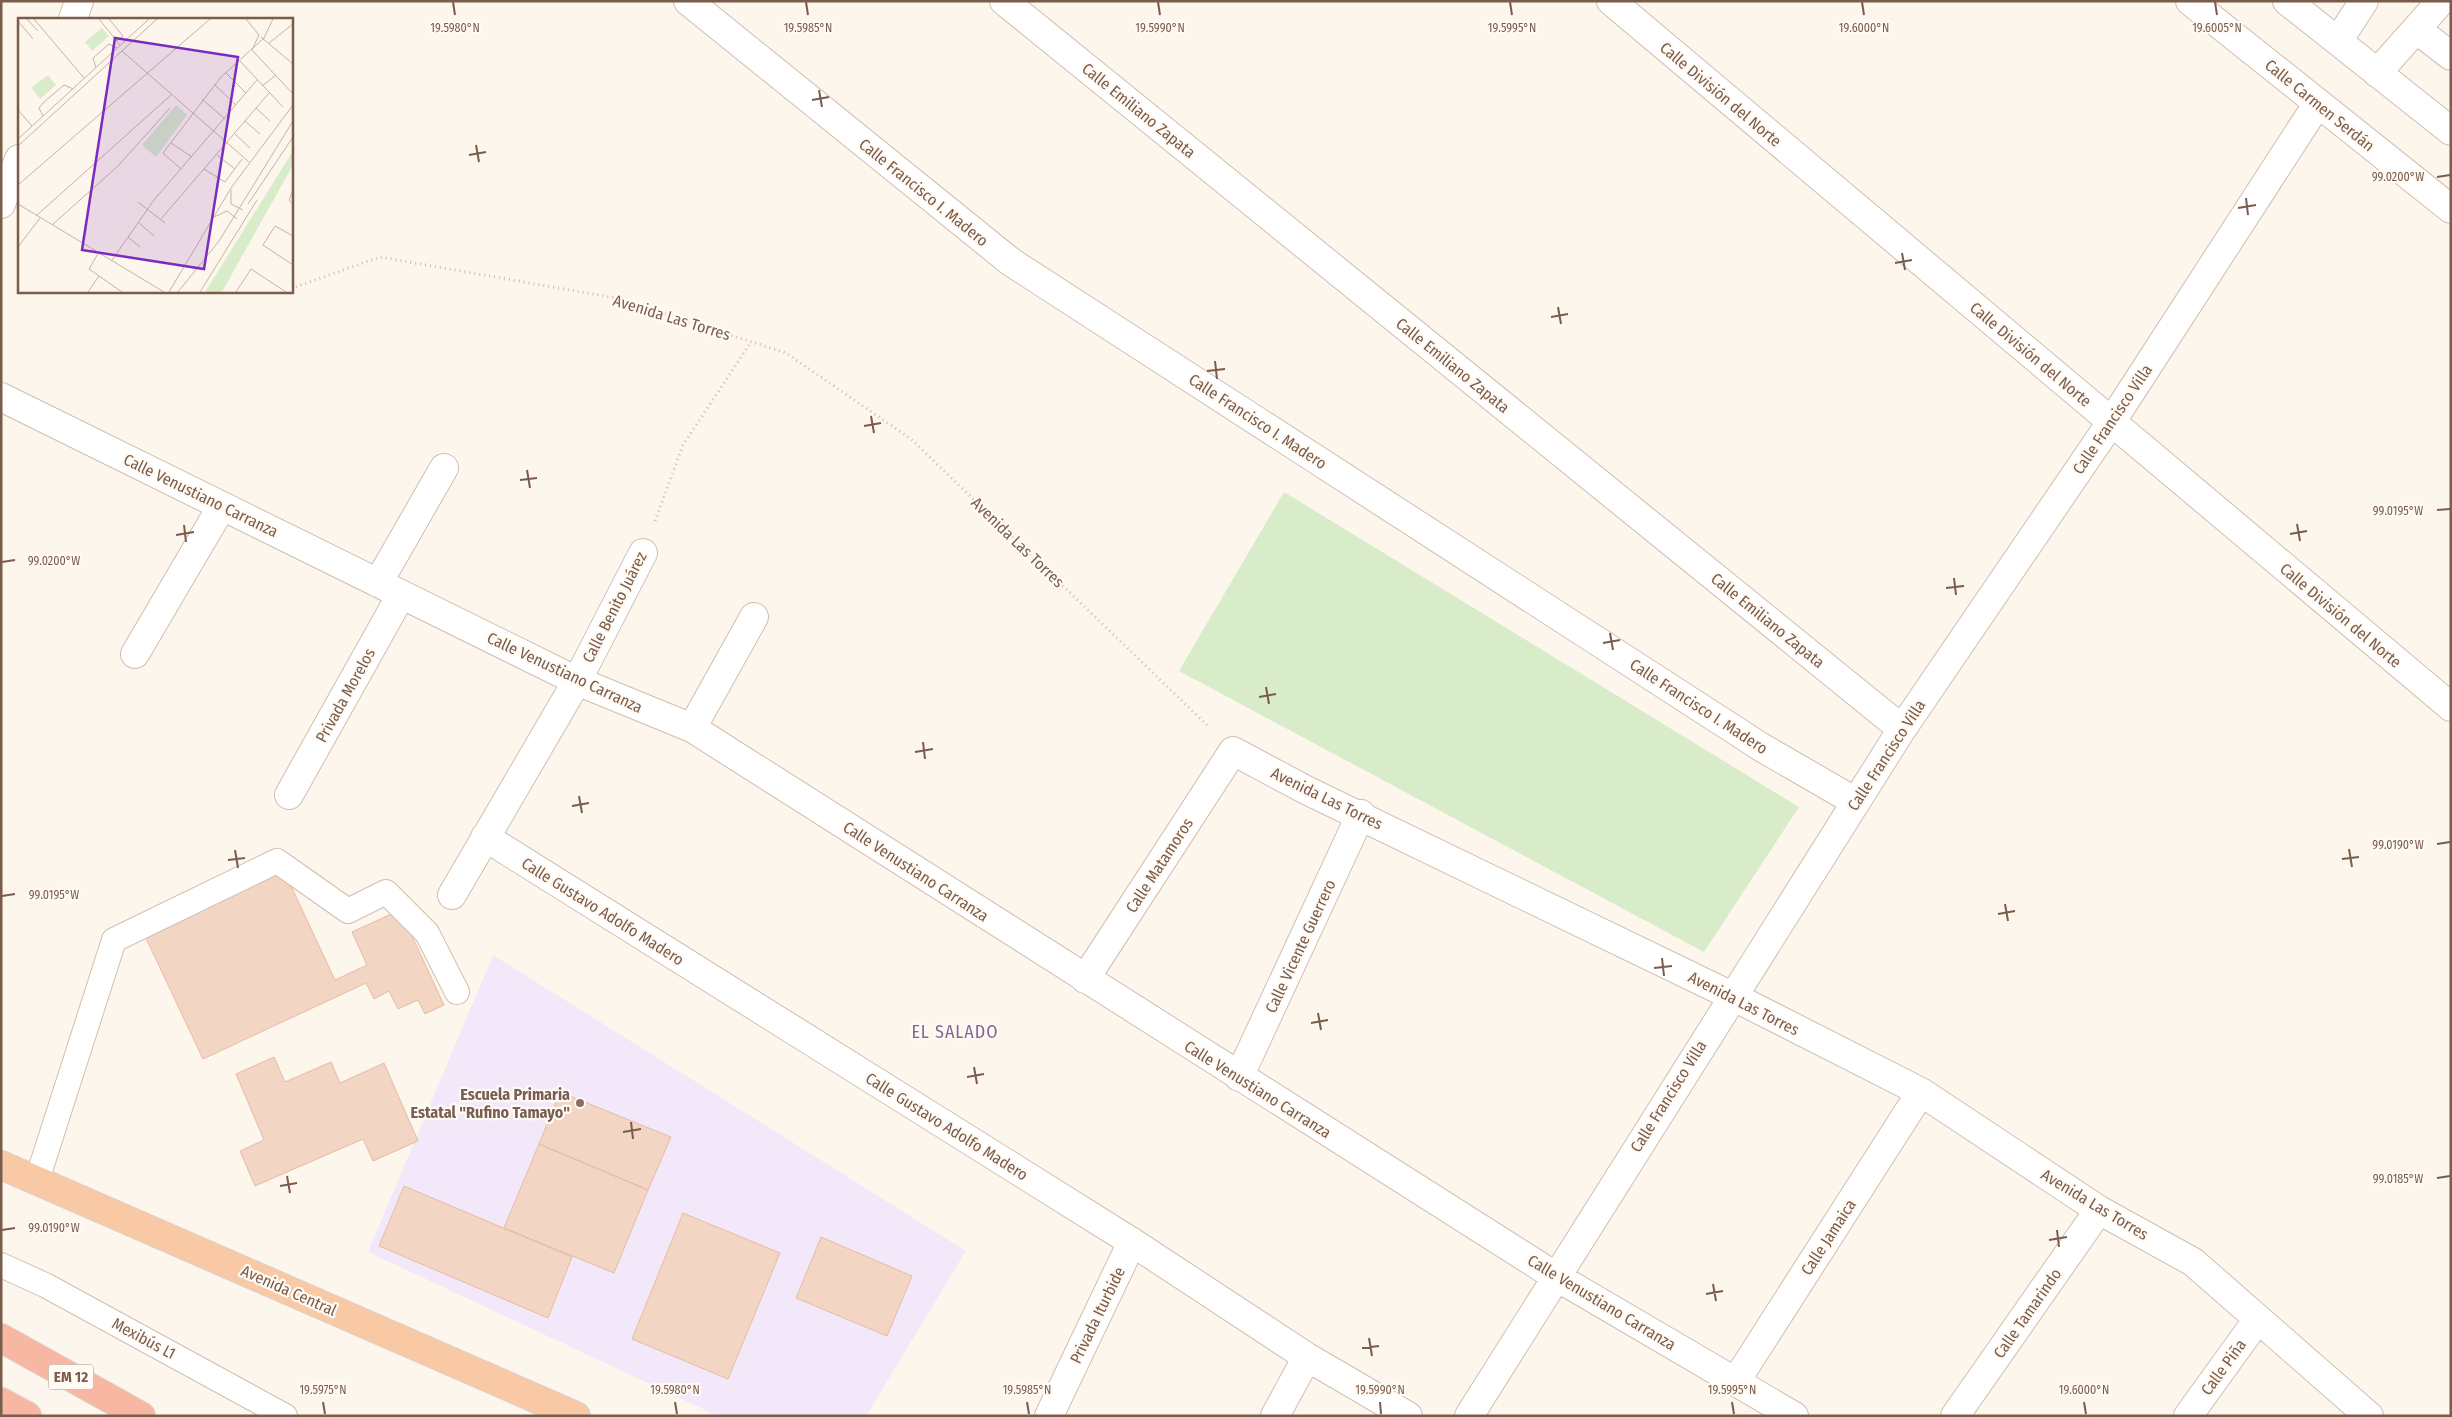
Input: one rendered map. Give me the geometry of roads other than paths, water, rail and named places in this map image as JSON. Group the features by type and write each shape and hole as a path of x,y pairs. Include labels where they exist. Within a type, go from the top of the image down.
{"highway":[{"name":"Avenida Central","path":"1,1165 576,1416"},
{"name":"EM 12","path":"1,1338 141,1416"},
{"path":"1,1402 27,1416"}],"street":[{"path":"73,18 79,1"},
{"name":"Calle Francisco I. Madero","path":"688,1 1011,262 1761,747 1856,802"},
{"name":"Calle Emiliano Zapata","path":"1004,1 1902,729"},
{"name":"Calle División del Norte","path":"1611,1 2451,707"},
{"name":"Calle Carmen Serdán","path":"2190,1 2451,209"},
{"path":"2287,1 2451,131"},
{"path":"2338,42 2364,1"},
{"path":"2377,73 2441,1"},
{"path":"2416,29 2451,56"},
{"name":"Calle Francisco Villa","path":"1469,1416 1555,1276 1902,729 2112,421 2318,103"},
{"path":"1,204 18,162"},
{"name":"Calle Venustiano Carranza","path":"1,396 577,681 692,728 1555,1276 1794,1416"},
{"path":"378,583 444,468"},
{"path":"135,654 222,506"},
{"name":"Calle Benito Juárez","path":"452,895 577,681 643,553"},
{"name":"Privada Morelos","path":"289,795 401,595"},
{"path":"692,728 754,617"},
{"name":"Calle Matamoros","path":"1085,979 1233,751"},
{"name":"Avenida Las Torres","path":"1233,751 1306,790 1361,814 1732,996 1921,1092 2099,1210 2193,1262 2369,1416"},
{"name":"Calle Vicente Guerrero","path":"1239,1077 1361,814"},
{"name":"Calle Gustavo Adolfo Madero","path":"485,837 1132,1242 1307,1356 1408,1416"},
{"name":"Calle Jamaica","path":"1736,1382 1921,1092"},
{"name":"Calle Tamarindo","path":"1954,1416 2099,1210"},
{"name":"Privada Iturbide","path":"1049,1416 1132,1242"},
{"name":"Calle Piña","path":"2188,1416 2258,1319"},
{"path":"1275,1416 1307,1356"}],"lane":[{"path":"38,1180 114,940 276,861 348,911 386,892 427,933 457,992"},
{"name":"Mexibús L1","path":"1,1265 45,1285 285,1416"}],"place":[{"name":"Escuela Primaria Estatal \"Rufino Tamayo\"","path":"580,1103"}],"district":[{"name":"EL SALADO","path":"955,1032"}]}
